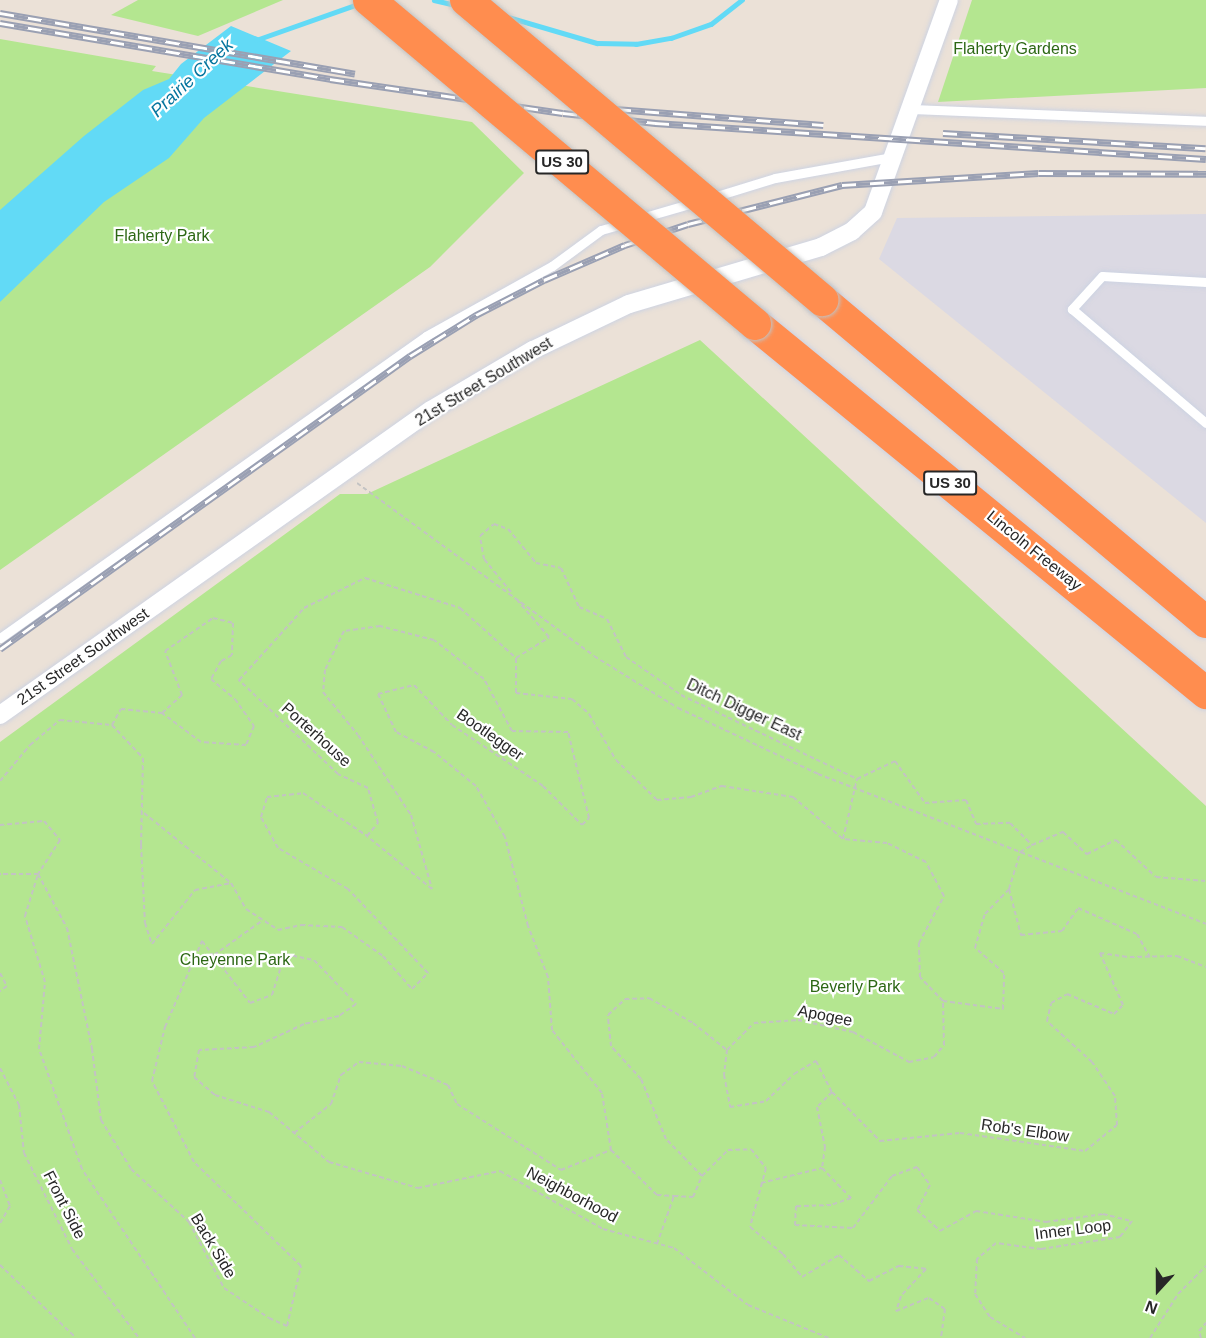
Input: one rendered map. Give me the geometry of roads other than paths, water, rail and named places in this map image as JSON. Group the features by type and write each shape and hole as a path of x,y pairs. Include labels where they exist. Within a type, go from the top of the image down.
{"highway":[{"name":"Lincoln Freeway","path":"369,0 755,324 1145,642"},
{"path":"466,0 1206,622"},
{"path":"1145,642 1206,708"},
{"name":"US 30","path":"1145,642 1206,693"}],"street":[{"name":"21st Street Southwest","path":"0,715 346,474 431,410 533,350 629,304 821,247 852,231 873,212 949,0"}],"lane":[{"path":"910,109 1206,121"},
{"path":"0,638 408,349 552,266 601,230 775,178 894,156"},
{"path":"1206,282 1102,276 1072,309 1206,423"}],"water":[{"path":"231,26 291,51 204,118 169,158 104,202 0,302 0,210 84,136 143,90 169,79 181,64"}],"waterway":[{"name":"Prairie Creek","path":"434,0 456,5"},
{"name":"Prairie Creek","path":"508,17 597,43 636,44 671,38 711,24 742,0"},
{"name":"Prairie Creek","path":"256,40 358,4"}],"railway":[{"path":"0,13 355,74"},
{"path":"0,23 330,79 563,113 655,123 1206,159"},
{"path":"589,107 823,125"},
{"path":"943,133 1206,148"},
{"path":"0,649 410,356 476,315 544,280 625,245 688,224 842,185 1039,173 1206,174"}],"park label":[{"name":"Flaherty Gardens","path":"1015,49"},
{"name":"Flaherty Park","path":"162,236"},
{"name":"Cheyenne Park","path":"235,960"},
{"name":"Beverly Park","path":"855,987"}]}
